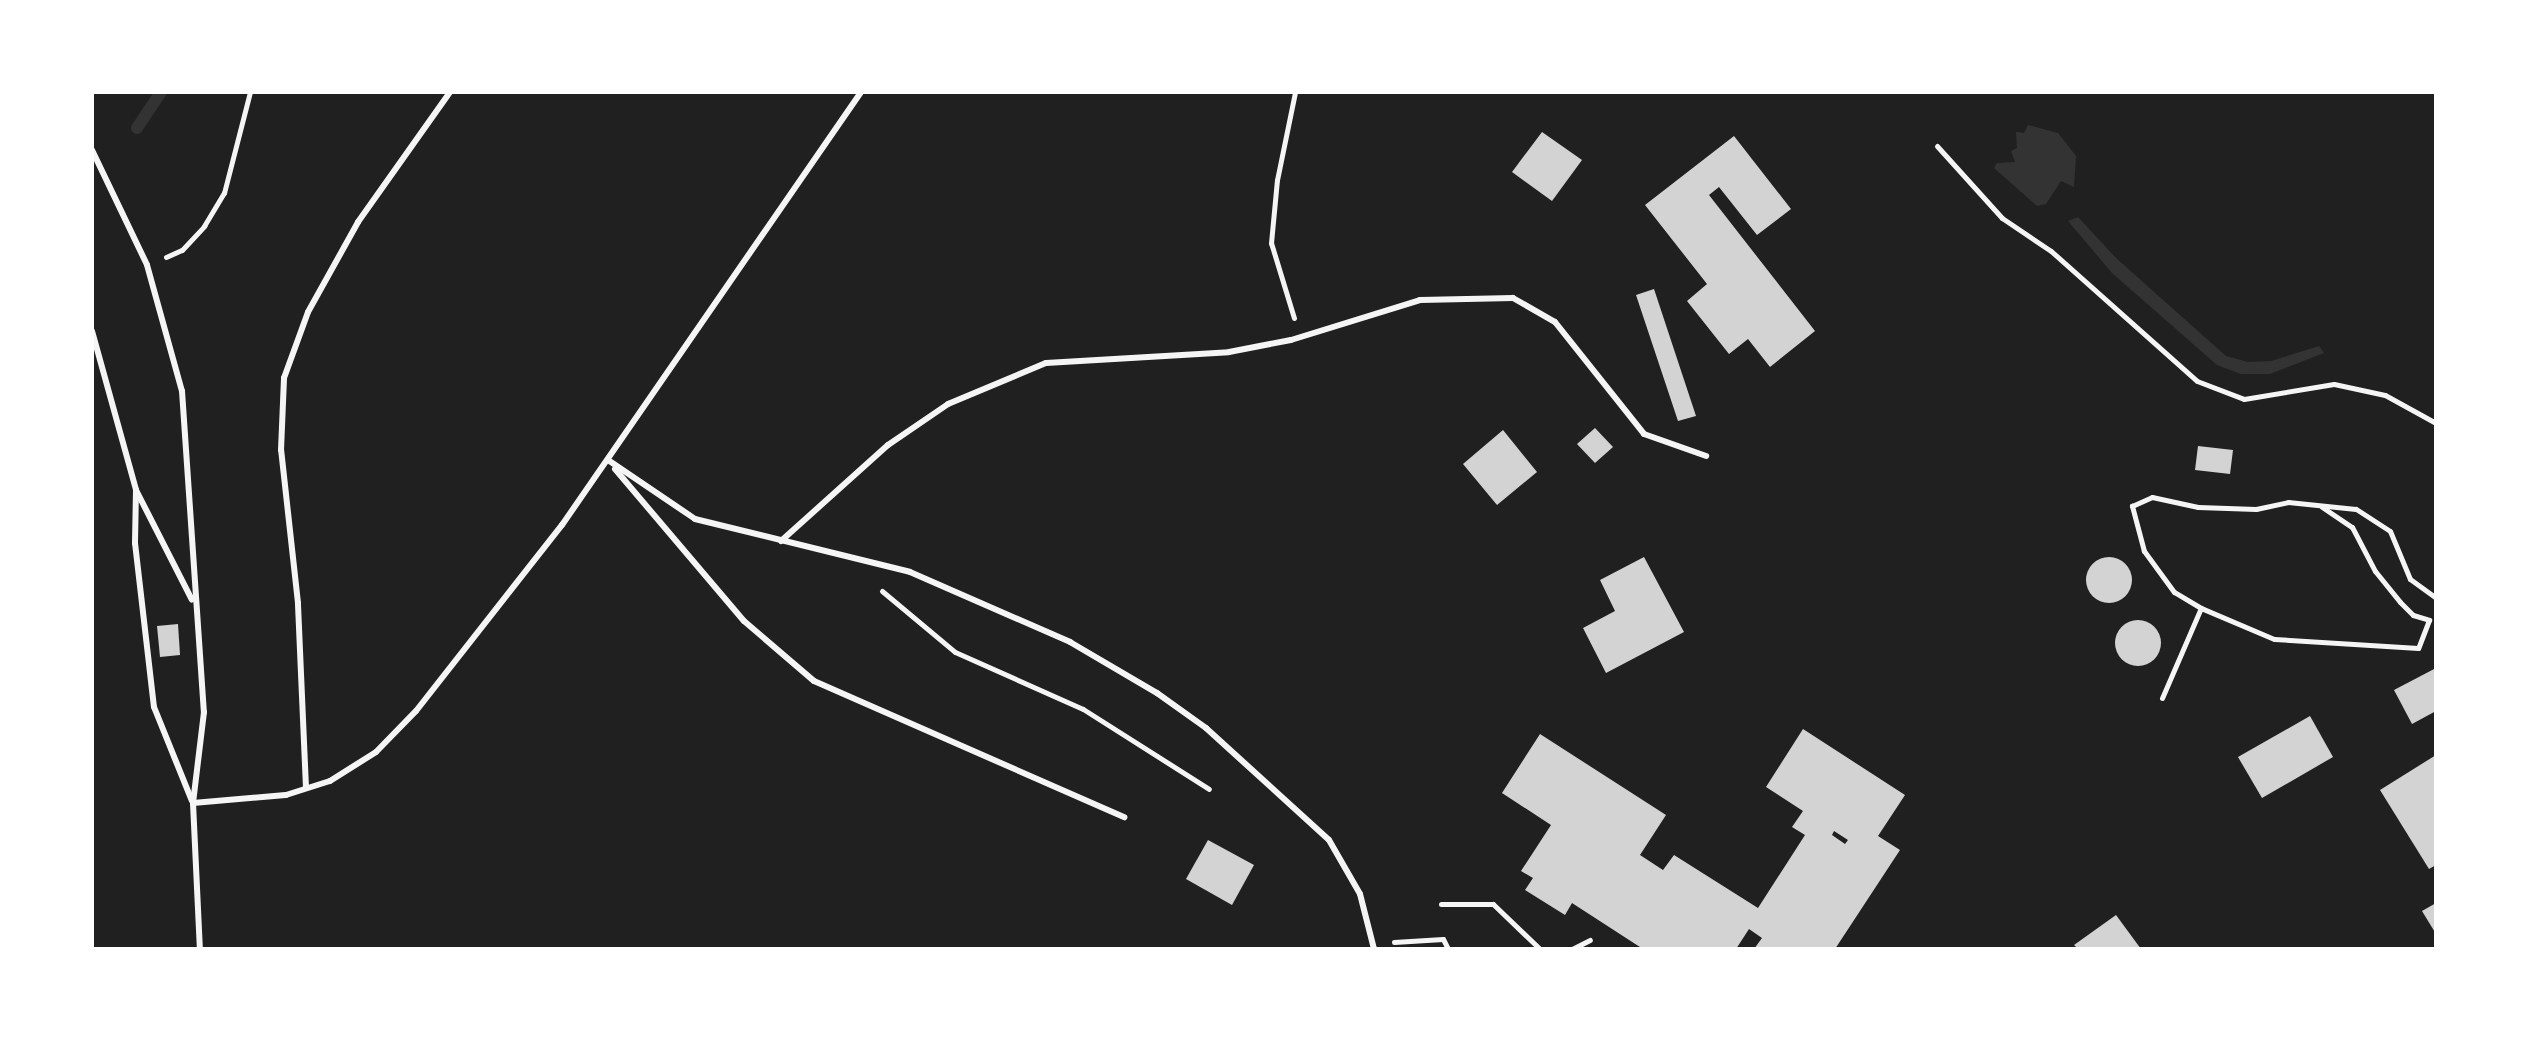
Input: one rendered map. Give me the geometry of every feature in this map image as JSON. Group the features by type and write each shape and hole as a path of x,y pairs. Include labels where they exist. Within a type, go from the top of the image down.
{"lane":[{"path":"306,788 298,603 281,450 284,378 308,312 358,222 450,92"},
{"path":"193,803 306,788 330,781 376,752 416,711 608,460 861,92"},
{"path":"92,150 147,265 182,391 204,744 193,803 200,949"},
{"path":"781,541 888,445 948,404 1046,363 1229,352 1305,336 1420,300 1513,298 1555,322 1644,434 1706,456"},
{"path":"92,331 136,490 195,607"},
{"path":"608,460 695,519 781,541 854,555 965,593 1070,642 1206,728 1329,840 1360,894 1373,946"},
{"path":"608,460 744,621 814,681 1124,817"},
{"path":"136,490 135,543 154,707 193,803"}],"path":[{"path":"147,265 182,250 211,215 240,145 250,92"},
{"path":"1295,92 1277,180 1271,243 1285,303 1305,336"},
{"path":"1937,146 2002,218 2051,251 2197,381 2244,399 2334,384 2385,395 2436,423"},
{"path":"2322,507 2352,527 2375,571 2400,602 2413,615 2432,620 2418,648 2274,639 2201,608 2174,592 2144,551 2132,506 2152,497 2198,507 2256,509 2288,502 2356,509 2377,518 2390,531 2410,579 2436,598"},
{"path":"854,555 900,610 955,652 1083,709 1209,789"},
{"path":"2162,698 2201,608"},
{"path":"1441,904 1493,904 1540,949"},
{"path":"1373,946 1443,939 1448,949"},
{"path":"1418,949 1420,940"},
{"path":"1572,949 1590,940"}],"shaded area":[{"path":"92,92 2436,92 2436,949 92,949"},
{"path":"2028,125 2058,133 2076,156 2074,187 2061,181 2046,204 2037,206 1994,168 1997,163 2015,162 2011,151 2017,148 2016,132 2024,133"},
{"path":"2078,217 2116,258 2226,356 2248,362 2271,361 2319,346 2324,353 2270,374 2241,374 2217,365 2112,273 2068,221"}],"building":[{"path":"1542,132 1582,160 1552,201 1512,172"},
{"path":"1734,136 1791,209 1757,235 1719,187 1709,195 1815,331 1770,367 1748,339 1729,354 1687,301 1707,284 1645,205"},
{"path":"1654,289 1696,416 1678,421 1636,295"},
{"path":"1595,428 1613,447 1595,463 1577,444"},
{"path":"1503,430 1537,472 1497,505 1463,464"},
{"path":"2198,446 2233,450 2230,474 2195,470"},
{"path":"1644,557 1684,632 1606,673 1583,628 1615,611 1600,580"},
{"path":"2109,557 2125,564 2132,580 2125,596 2109,603 2093,596 2086,580 2093,564"},
{"path":"2138,620 2155,626 2161,643 2155,660 2138,666 2121,660 2115,643 2121,626"},
{"path":"178,624 180,655 160,657 157,626"},
{"path":"2436,668 2436,711 2412,724 2394,690"},
{"path":"2310,716 2333,757 2262,798 2238,757"},
{"path":"1803,729 1905,795 1878,836 1900,850 1835,949 1754,949 1762,938 1749,929 1736,949 1643,949 1572,903 1565,915 1525,890 1533,878 1521,871 1551,825 1502,793 1540,734 1666,815 1640,855 1663,870 1674,855 1758,908 1805,835 1792,827 1803,811 1766,787","holes":["1834,831 1848,840 1845,844 1832,835"]},
{"path":"2436,755 2436,865 2429,869 2380,790"},
{"path":"1208,840 1254,865 1232,905 1186,879"},
{"path":"2436,903 2436,934 2422,911"},
{"path":"2116,915 2141,949 2078,949 2074,945"}],"waterway":[{"path":"137,128 161,92"}]}
